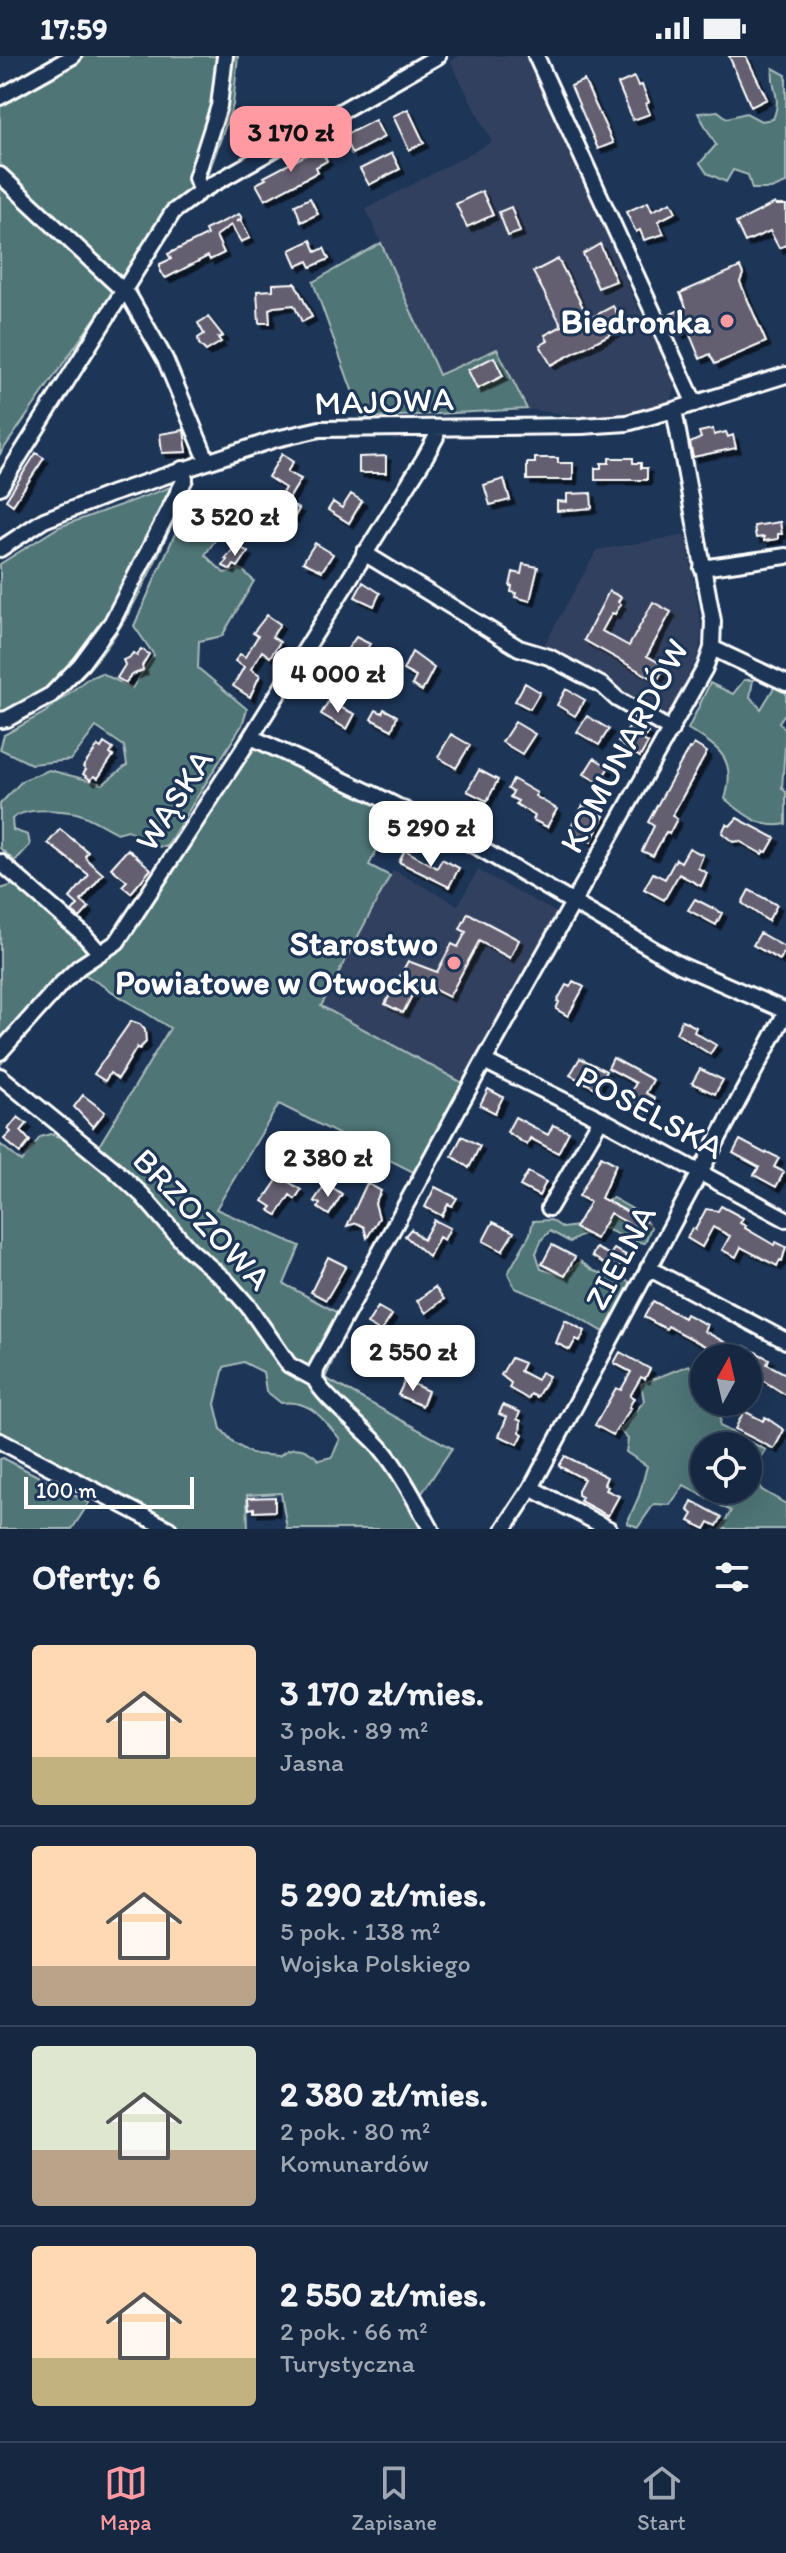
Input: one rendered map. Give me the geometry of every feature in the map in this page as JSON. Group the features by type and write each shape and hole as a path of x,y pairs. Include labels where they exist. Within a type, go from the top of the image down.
{"street":[{"path":"0,97 73,56"},
{"path":"201,191 196,178 219,106 225,56"},
{"path":"0,487 173,212 201,191 438,56"},
{"path":"536,56 695,404"},
{"path":"0,175 129,296 165,359 207,460"},
{"name":"MAJOWA","path":"0,549 44,520 207,460 320,429 627,423 786,375"},
{"name":"KOMUNARDÓW","path":"315,1379 316,1370 484,1061 705,668 712,648 713,621 674,410"},
{"name":"WĄSKA","path":"0,1052 59,986 117,942 251,737 424,459 436,437 437,428"},
{"path":"0,720 51,695 81,664 112,622 185,479 182,469"},
{"path":"364,553 519,648 549,657 603,686 617,699 671,730"},
{"path":"702,568 786,556"},
{"path":"712,648 786,683"},
{"path":"251,737 481,849 680,965 786,1012"},
{"path":"0,862 83,934 100,953"},
{"name":"ZIELNA","path":"504,1529 531,1488 786,1012"},
{"name":"POSELSKA","path":"484,1061 601,1119 786,1219"},
{"name":"BRZOZOWA","path":"0,1076 114,1169 142,1195 188,1248 225,1280 248,1306 289,1365 315,1379 323,1392 355,1419 383,1451 431,1529"},
{"path":"549,1208 601,1119"},
{"path":"648,1268 786,1341"},
{"path":"0,1441 169,1529"},
{"path":"531,1488 609,1529"}],"shaded area":[{"path":"460,56 525,56 561,127 635,302 677,383 671,401 632,412 590,417 527,409 497,350 439,375 366,209 492,142 450,61"},
{"path":"686,535 701,627 700,644 698,656 668,715 664,716 543,647 597,550"},
{"path":"393,870 458,905 478,870 557,913 461,1090 317,1012"}],"green space":[{"path":"59,56 238,56 233,105 207,177 124,303 111,295 0,454 0,90"},
{"path":"773,68 786,75 786,183 771,189 752,189 748,175 733,170 726,182 707,173 700,163 716,145 698,113 718,111 727,118 746,113 761,121 773,119 777,98"},
{"path":"381,243 439,375 497,349 527,409 362,418 313,282"},
{"path":"193,479 132,608 92,666 67,690 39,710 16,723 0,727 0,564 59,527"},
{"path":"194,491 231,517 205,555 224,573 241,569 254,581 222,636 199,641 198,668 247,709 242,725 166,847 150,846 128,830 117,833 76,813 33,811 12,819 13,830 28,835 30,845 15,861 0,848 0,804 23,780 49,770 103,784 127,765 124,746 96,727 71,760 31,764 0,749 4,735 44,713 87,679 101,673 132,688 154,655 134,626"},
{"path":"744,680 753,680 750,697 761,709 775,686 786,691 786,712 779,722 786,731 782,788 786,792 786,824 761,823 725,799 729,774 723,756 709,742 688,729 710,683 733,694"},
{"path":"246,727 401,804 369,865 390,876 321,1006 470,1087 425,1178 279,1104 216,1209 300,1246 284,1284 351,1320 325,1378 452,1448 416,1502 430,1529 287,1529 281,1493 247,1495 248,1529 180,1529 0,1433 0,1144 22,1162 40,1137 50,1134 97,1149 170,1028 84,974 65,988 0,1065 0,889 16,884 83,941 111,947","holes":["243,1362 263,1372 266,1391 281,1403 308,1407 340,1439 332,1457 319,1460 310,1452 295,1448 279,1456 252,1454 234,1443 221,1429 215,1404 224,1367"]},
{"path":"613,1198 636,1211 651,1227 645,1243 598,1226 570,1242 550,1231 542,1239 536,1253 541,1269 565,1276 580,1261 594,1271 631,1282 604,1332 563,1308 515,1288 508,1273 530,1234 533,1221 551,1220 563,1228 577,1226 586,1211"},
{"path":"689,1365 690,1416 721,1416 720,1426 732,1432 690,1432 690,1488 684,1485 670,1505 654,1504 638,1527 627,1523 647,1466 626,1452 628,1439 620,1431 644,1401 641,1384"},
{"path":"0,1459 89,1503 72,1529 0,1529"},
{"path":"762,1490 786,1504 786,1529 721,1529 731,1511 718,1504 762,1504"}],"building":[{"path":"729,56 746,56 767,99 751,107"},
{"path":"634,77 638,86 642,85 650,114 633,120 618,84"},
{"path":"584,80 613,143 598,149 571,86"},
{"path":"408,109 424,143 409,150 393,116"},
{"path":"375,120 384,137 352,154 343,136"},
{"path":"319,148 327,161 316,167 318,172 265,200 256,184"},
{"path":"392,153 400,169 369,185 360,169"},
{"path":"482,191 493,215 467,227 456,204"},
{"path":"310,198 318,214 301,222 295,205"},
{"path":"648,202 652,211 671,202 676,212 658,221 664,234 644,240 640,230 636,232 626,212"},
{"path":"775,203 786,205 786,245 779,248 770,231 745,242 736,223"},
{"path":"511,207 520,232 508,236 499,212"},
{"path":"239,214 242,218 236,222 241,220 250,238 241,242 231,225 216,236 224,253 210,260 208,256 166,278 160,272 160,264 171,259 168,254 207,235 205,230"},
{"path":"311,240 316,252 324,248 329,259 311,267 308,261 297,266 290,250"},
{"path":"600,244 616,281 598,288 583,254"},
{"path":"558,259 589,319 613,306 624,327 551,365 540,345 548,341 545,335 562,326 533,272"},
{"path":"740,267 743,274 740,282 766,342 715,364 710,354 700,359 688,330 680,334 671,314 686,307 680,293"},
{"path":"295,283 312,317 302,322 294,305 274,307 269,309 270,323 259,323 257,291 273,290 273,284"},
{"path":"208,317 223,336 218,338 221,342 206,351 199,344 198,338 204,334 198,323"},
{"path":"494,357 503,376 477,389 468,370"},
{"path":"713,429 714,435 726,432 728,437 733,435 736,448 693,457 690,443 701,438 699,432"},
{"path":"184,430 187,452 162,453 160,434"},
{"path":"36,453 44,458 13,505 6,500"},
{"path":"282,454 293,462 287,472 301,479 287,502 299,509 294,518 275,505 285,488 268,477"},
{"path":"386,456 386,473 359,473 359,457"},
{"path":"535,458 558,458 558,463 573,463 573,480 527,480 527,463 535,463"},
{"path":"609,458 633,458 633,463 641,463 641,468 647,468 647,480 595,480 595,468 601,468 601,463 609,463"},
{"path":"504,479 510,500 490,505 484,485"},
{"path":"228,490 236,496 234,498 265,515 255,531 217,506"},
{"path":"591,493 592,508 557,511 557,501 567,502 567,494"},
{"path":"351,494 362,501 349,523 328,510 333,502 342,508"},
{"path":"780,522 782,534 778,534 778,539 764,541 764,537 756,538 754,526"},
{"path":"315,543 333,554 322,571 303,562"},
{"path":"237,545 248,552 238,567 234,565 231,570 223,566"},
{"path":"523,564 538,567 530,601 515,597 516,593 511,592 513,572 521,574"},
{"path":"363,582 380,593 374,606 355,597"},
{"path":"609,591 621,597 618,602 621,604 602,631 629,646 653,602 671,612 647,656 665,666 657,681 584,640"},
{"path":"267,615 280,624 272,637 280,642 270,657 262,651 251,669 260,675 250,697 233,686 244,667 235,661 240,654 245,657 258,636 253,633"},
{"path":"356,637 370,644 367,649 393,663 388,672 347,650"},
{"path":"141,649 149,654 143,670 130,676 126,683 117,678 125,665 123,660 133,653 137,656"},
{"path":"412,652 434,668 422,691 412,685 416,677 403,670"},
{"path":"525,683 540,692 530,709 515,701"},
{"path":"566,689 585,700 575,716 557,705"},
{"path":"328,702 355,714 347,729 321,714"},
{"path":"384,709 397,716 392,730 371,719 376,710 382,713"},
{"path":"587,716 609,729 599,745 577,732"},
{"path":"515,722 535,734 522,754 502,742"},
{"path":"633,723 648,733 643,740 648,743 640,757 618,742"},
{"path":"451,734 470,745 456,768 438,757"},
{"path":"104,743 113,749 110,754 113,756 98,778 94,776 91,780 83,774 86,770 83,767 98,746 101,748"},
{"path":"694,744 707,752 672,816 677,819 653,856 642,851 654,826 648,822"},
{"path":"594,758 609,767 599,783 584,774"},
{"path":"479,770 498,780 487,801 467,791"},
{"path":"513,779 557,809 547,827 533,820 535,816 510,797 513,792 508,789"},
{"path":"583,805 604,816 591,842 569,830"},
{"path":"737,818 775,838 767,852 762,854 739,841 733,842 722,833 726,824 730,826"},
{"path":"60,829 88,852 85,856 87,860 103,874 81,901 89,908 80,918 72,912 78,905 70,898 89,875 48,843"},
{"path":"689,848 703,855 698,868 707,873 701,886 679,874 664,900 644,889 653,873 665,879 676,859 681,862"},
{"path":"128,849 151,869 131,893 122,886 127,881 111,868"},
{"path":"405,850 437,868 442,859 459,868 449,887 399,862"},
{"path":"749,890 777,905 768,921 742,903"},
{"path":"695,899 722,913 716,925 688,910"},
{"name":"Starostwo Powiatowe w Otwocku","path":"468,913 519,940 510,958 479,941 449,997 419,982 403,1013 385,1004 408,961 437,972 452,944 458,947 466,932 460,929"},
{"path":"760,933 786,948 780,960 753,945"},
{"path":"573,981 584,987 568,1016 556,1009 557,1001 566,985 570,987"},
{"path":"682,1020 696,1027 694,1032 716,1045 710,1054 676,1033"},
{"path":"131,1021 145,1030 146,1042 139,1049 137,1047 118,1079 110,1073 105,1081 94,1074"},
{"path":"580,1058 606,1071 597,1089 570,1075"},
{"path":"613,1058 653,1080 646,1093 655,1098 644,1117 624,1105 636,1083 608,1068"},
{"path":"700,1069 723,1080 715,1094 692,1083"},
{"path":"488,1089 503,1097 495,1113 480,1105"},
{"path":"83,1095 105,1112 93,1127 74,1107"},
{"path":"18,1117 27,1124 21,1131 30,1141 20,1153 4,1139"},
{"path":"515,1117 548,1135 553,1125 569,1132 558,1153 530,1138 527,1145 507,1132"},
{"path":"462,1136 480,1146 469,1168 452,1156"},
{"path":"740,1140 779,1158 774,1167 784,1172 776,1187 754,1175 759,1167 733,1153"},
{"path":"601,1156 616,1164 601,1198 645,1221 640,1230 610,1213 596,1239 575,1228 590,1202 579,1196"},
{"path":"528,1172 546,1182 539,1196 520,1186"},
{"path":"280,1176 301,1190 295,1199 290,1195 277,1215 263,1201"},
{"path":"326,1183 342,1194 329,1215 314,1201"},
{"path":"367,1183 381,1191 375,1203 379,1218 367,1238 364,1227 357,1223 347,1226"},
{"path":"435,1187 457,1198 452,1206 448,1204 442,1216 425,1207"},
{"path":"721,1206 743,1218 740,1223 745,1228 774,1245 776,1242 786,1247 782,1261 777,1266 741,1247 736,1257 722,1250 730,1236 713,1227 702,1247 687,1238 706,1209 718,1211"},
{"path":"434,1220 450,1228 444,1240 439,1237 429,1257 405,1236 411,1229 423,1240"},
{"path":"493,1222 514,1232 502,1251 483,1241"},
{"path":"552,1245 575,1257 565,1276 542,1264"},
{"path":"596,1248 610,1255 614,1249 626,1255 616,1271 592,1256"},
{"path":"328,1257 346,1266 326,1300 311,1292"},
{"path":"435,1287 444,1299 426,1313 417,1301"},
{"path":"653,1301 684,1318 686,1314 707,1325 704,1331 728,1344 701,1344 644,1317"},
{"path":"378,1307 392,1315 381,1332 367,1324"},
{"path":"565,1320 585,1331 570,1350 556,1343"},
{"path":"620,1352 650,1369 645,1379 641,1377 630,1396 634,1398 631,1408 613,1435 595,1425 616,1388 621,1390 631,1372 614,1363"},
{"path":"762,1355 769,1359 767,1364 786,1374 786,1395 762,1380"},
{"path":"511,1358 524,1363 520,1371 537,1380 541,1372 549,1376 537,1397 531,1394 528,1399 509,1388 511,1383 501,1375"},
{"path":"405,1380 428,1391 422,1406 398,1395"},
{"path":"503,1405 520,1412 517,1419 521,1421 520,1432 523,1434 518,1444 499,1436 507,1417 499,1414"},
{"path":"742,1416 754,1416 763,1421 765,1417 784,1430 774,1449 762,1443 762,1432 735,1429"},
{"path":"565,1456 607,1477 604,1484 608,1487 606,1490 619,1496 608,1516 580,1501 582,1497 578,1495 578,1490 584,1479 559,1466"},
{"path":"275,1497 275,1511 254,1512 254,1508 249,1509 248,1498"},
{"path":"691,1504 698,1504 722,1517 717,1526 709,1522 705,1529 689,1521 693,1514 688,1510"}],"place":[{"name":"Biedronka","path":"727,321"},
{"name":"Starostwo Powiatowe w Otwocku","path":"454,963"}]}
